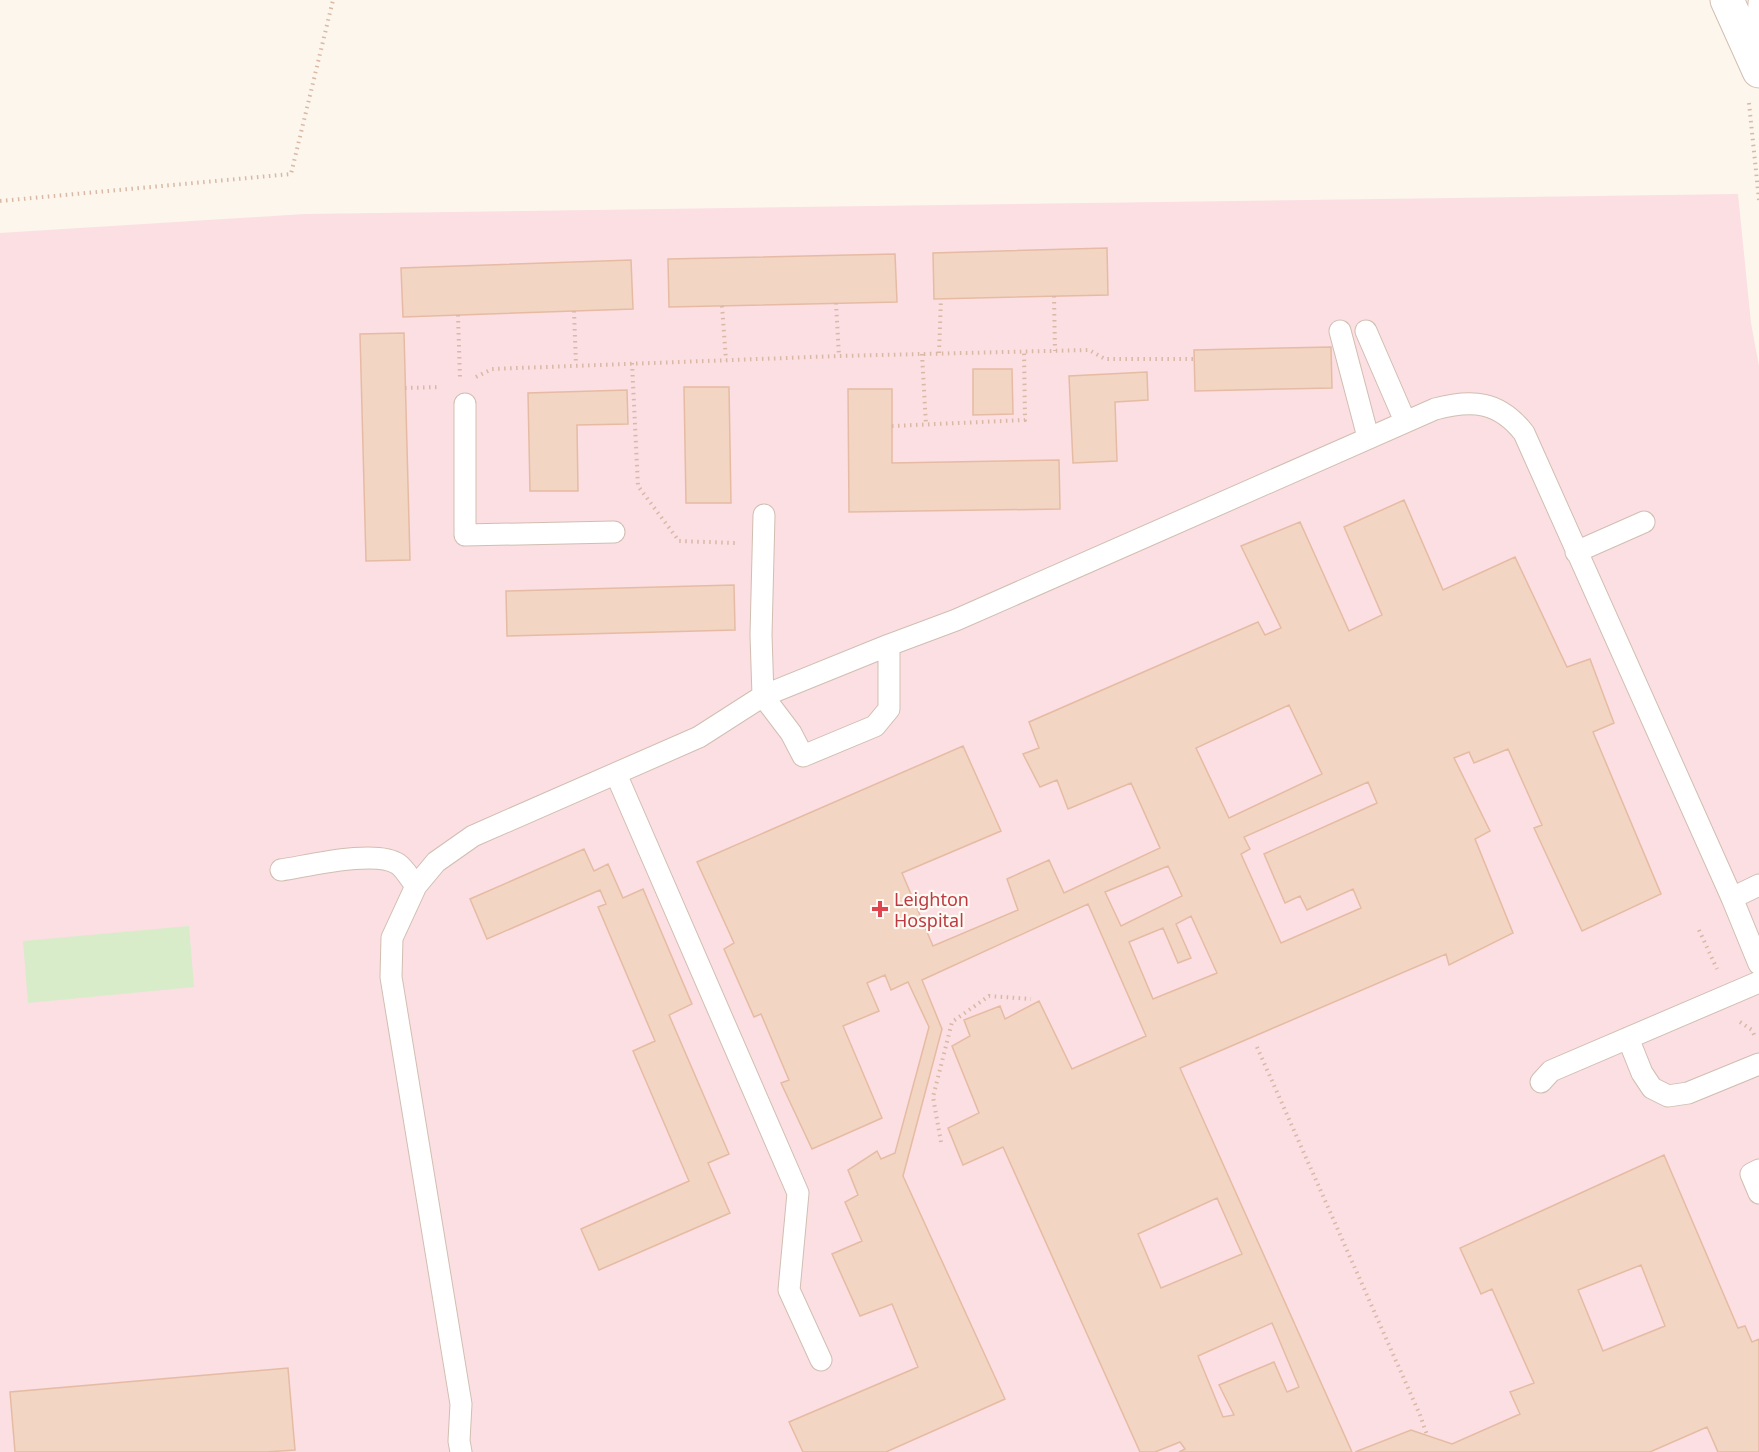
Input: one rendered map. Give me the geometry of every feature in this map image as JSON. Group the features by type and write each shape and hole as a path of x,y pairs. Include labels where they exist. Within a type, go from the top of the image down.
{"street":[{"path":"1726,0 1754,85"}],"lane":[{"path":"1757,33 1759,3"},
{"path":"1340,331 1368,437"},
{"path":"1366,331 1405,421"},
{"path":"461,1452 459,1442 461,1404 391,977 392,938 416,886 436,862 472,836 699,737 763,696 956,620 1435,409 1471,402 1502,411 1514,419 1524,433 1732,898 1759,964"},
{"path":"465,404 465,535 614,532"},
{"path":"764,515 761,635 763,696 791,733 803,756 875,726 890,709 889,645"},
{"path":"1576,552 1644,522"},
{"path":"616,774 798,1192 789,1290 820,1360"},
{"path":"281,870 366,857 387,859 399,865 416,886"},
{"path":"1732,898 1759,885"},
{"path":"1543,1075 1759,982"},
{"path":"1628,1038 1642,1073 1652,1088 1668,1096 1688,1094 1759,1064"},
{"path":"1759,1170 1751,1174 1759,1193"}],"path":[{"path":"0,201 291,174 333,0"},
{"path":"1754,85 1759,200"},
{"path":"1054,296 1055,351"},
{"path":"939,353 941,299"},
{"path":"836,303 839,356"},
{"path":"722,306 726,360"},
{"path":"574,311 576,365"},
{"path":"458,315 460,384 492,369 632,363 1089,350 1105,359 1194,359"},
{"path":"892,426 1025,420 1024,351"},
{"path":"922,354 926,425"},
{"path":"632,363 638,486 680,541 764,544"},
{"path":"405,388 441,387"},
{"path":"940,1142 933,1097 952,1022 989,996 1031,999"},
{"path":"1257,1047 1427,1435"}],"shaded area":[{"name":"Leighton Hospital","path":"1738,194 1751,323 1759,366 1759,1452 0,1452 0,233 305,214"}],"green space":[{"path":"189,926 194,987 28,1003 23,941"}],"building":[{"path":"1107,248 1108,295 934,299 933,253"},
{"path":"895,254 897,302 669,307 668,259"},
{"path":"631,260 633,309 403,317 401,268"},
{"path":"404,333 410,560 366,561 360,334"},
{"path":"1331,347 1332,388 1195,391 1194,350"},
{"path":"973,369 1012,369 1013,414 973,415"},
{"path":"1147,372 1148,400 1115,402 1117,461 1073,463 1069,376"},
{"path":"684,387 729,387 731,503 686,503"},
{"path":"848,389 892,389 892,463 1059,460 1060,509 849,512"},
{"path":"627,390 628,424 577,425 578,491 530,491 528,393"},
{"path":"1404,500 1443,590 1515,557 1567,667 1590,659 1614,723 1593,732 1661,894 1582,931 1534,828 1542,825 1508,749 1474,763 1469,752 1454,758 1490,831 1475,839 1513,933 1449,965 1446,954 1180,1068 1352,1452 1179,1452 1185,1449 1180,1442 1155,1452 1140,1452 1003,1147 963,1165 948,1128 979,1113 952,1046 970,1036 964,1020 1000,1006 1005,1019 1039,1001 1072,1069 1146,1036 1088,904 922,980 942,1029 903,1176 1005,1399 886,1452 803,1452 789,1422 918,1367 892,1304 860,1316 832,1254 862,1241 845,1202 858,1195 848,1170 877,1151 881,1159 895,1153 929,1027 908,982 891,990 885,975 867,983 879,1011 843,1026 882,1118 812,1149 781,1083 789,1080 761,1014 754,1017 724,949 734,943 697,862 963,746 1001,831 902,873 933,946 1018,910 1007,879 1049,860 1064,893 1160,848 1131,783 1068,809 1057,780 1040,787 1023,754 1039,748 1029,722 1258,622 1265,635 1281,628 1241,546 1300,522 1349,631 1382,615 1344,527","holes":["1289,705 1322,774 1229,818 1196,748","1368,782 1377,803 1264,854 1285,903 1300,896 1307,910 1353,889 1361,908 1281,943 1241,854 1250,849 1244,837","1168,866 1182,896 1121,926 1105,892","1191,916 1217,973 1153,999 1129,942 1163,928 1178,963 1191,958 1176,924","1217,1198 1242,1254 1161,1288 1138,1234","1272,1323 1299,1387 1287,1392 1274,1362 1219,1385 1234,1415 1223,1417 1198,1356"]},
{"path":"734,585 735,630 507,636 506,591"},
{"path":"584,849 594,871 608,864 623,898 643,889 692,1004 669,1015 729,1154 708,1163 730,1213 599,1270 581,1229 689,1181 633,1051 655,1041 598,907 606,904 600,890 487,939 470,899"},
{"path":"1664,1155 1738,1328 1745,1326 1752,1342 1759,1339 1759,1452 1718,1452 1707,1427 1650,1452 1355,1452 1411,1430 1452,1444 1520,1414 1510,1392 1534,1383 1492,1289 1481,1294 1460,1248","holes":["1641,1265 1665,1326 1603,1351 1578,1290"]},
{"path":"288,1368 295,1450 15,1452 10,1392"}],"place":[{"name":"Leighton Hospital","path":"880,909"}]}
